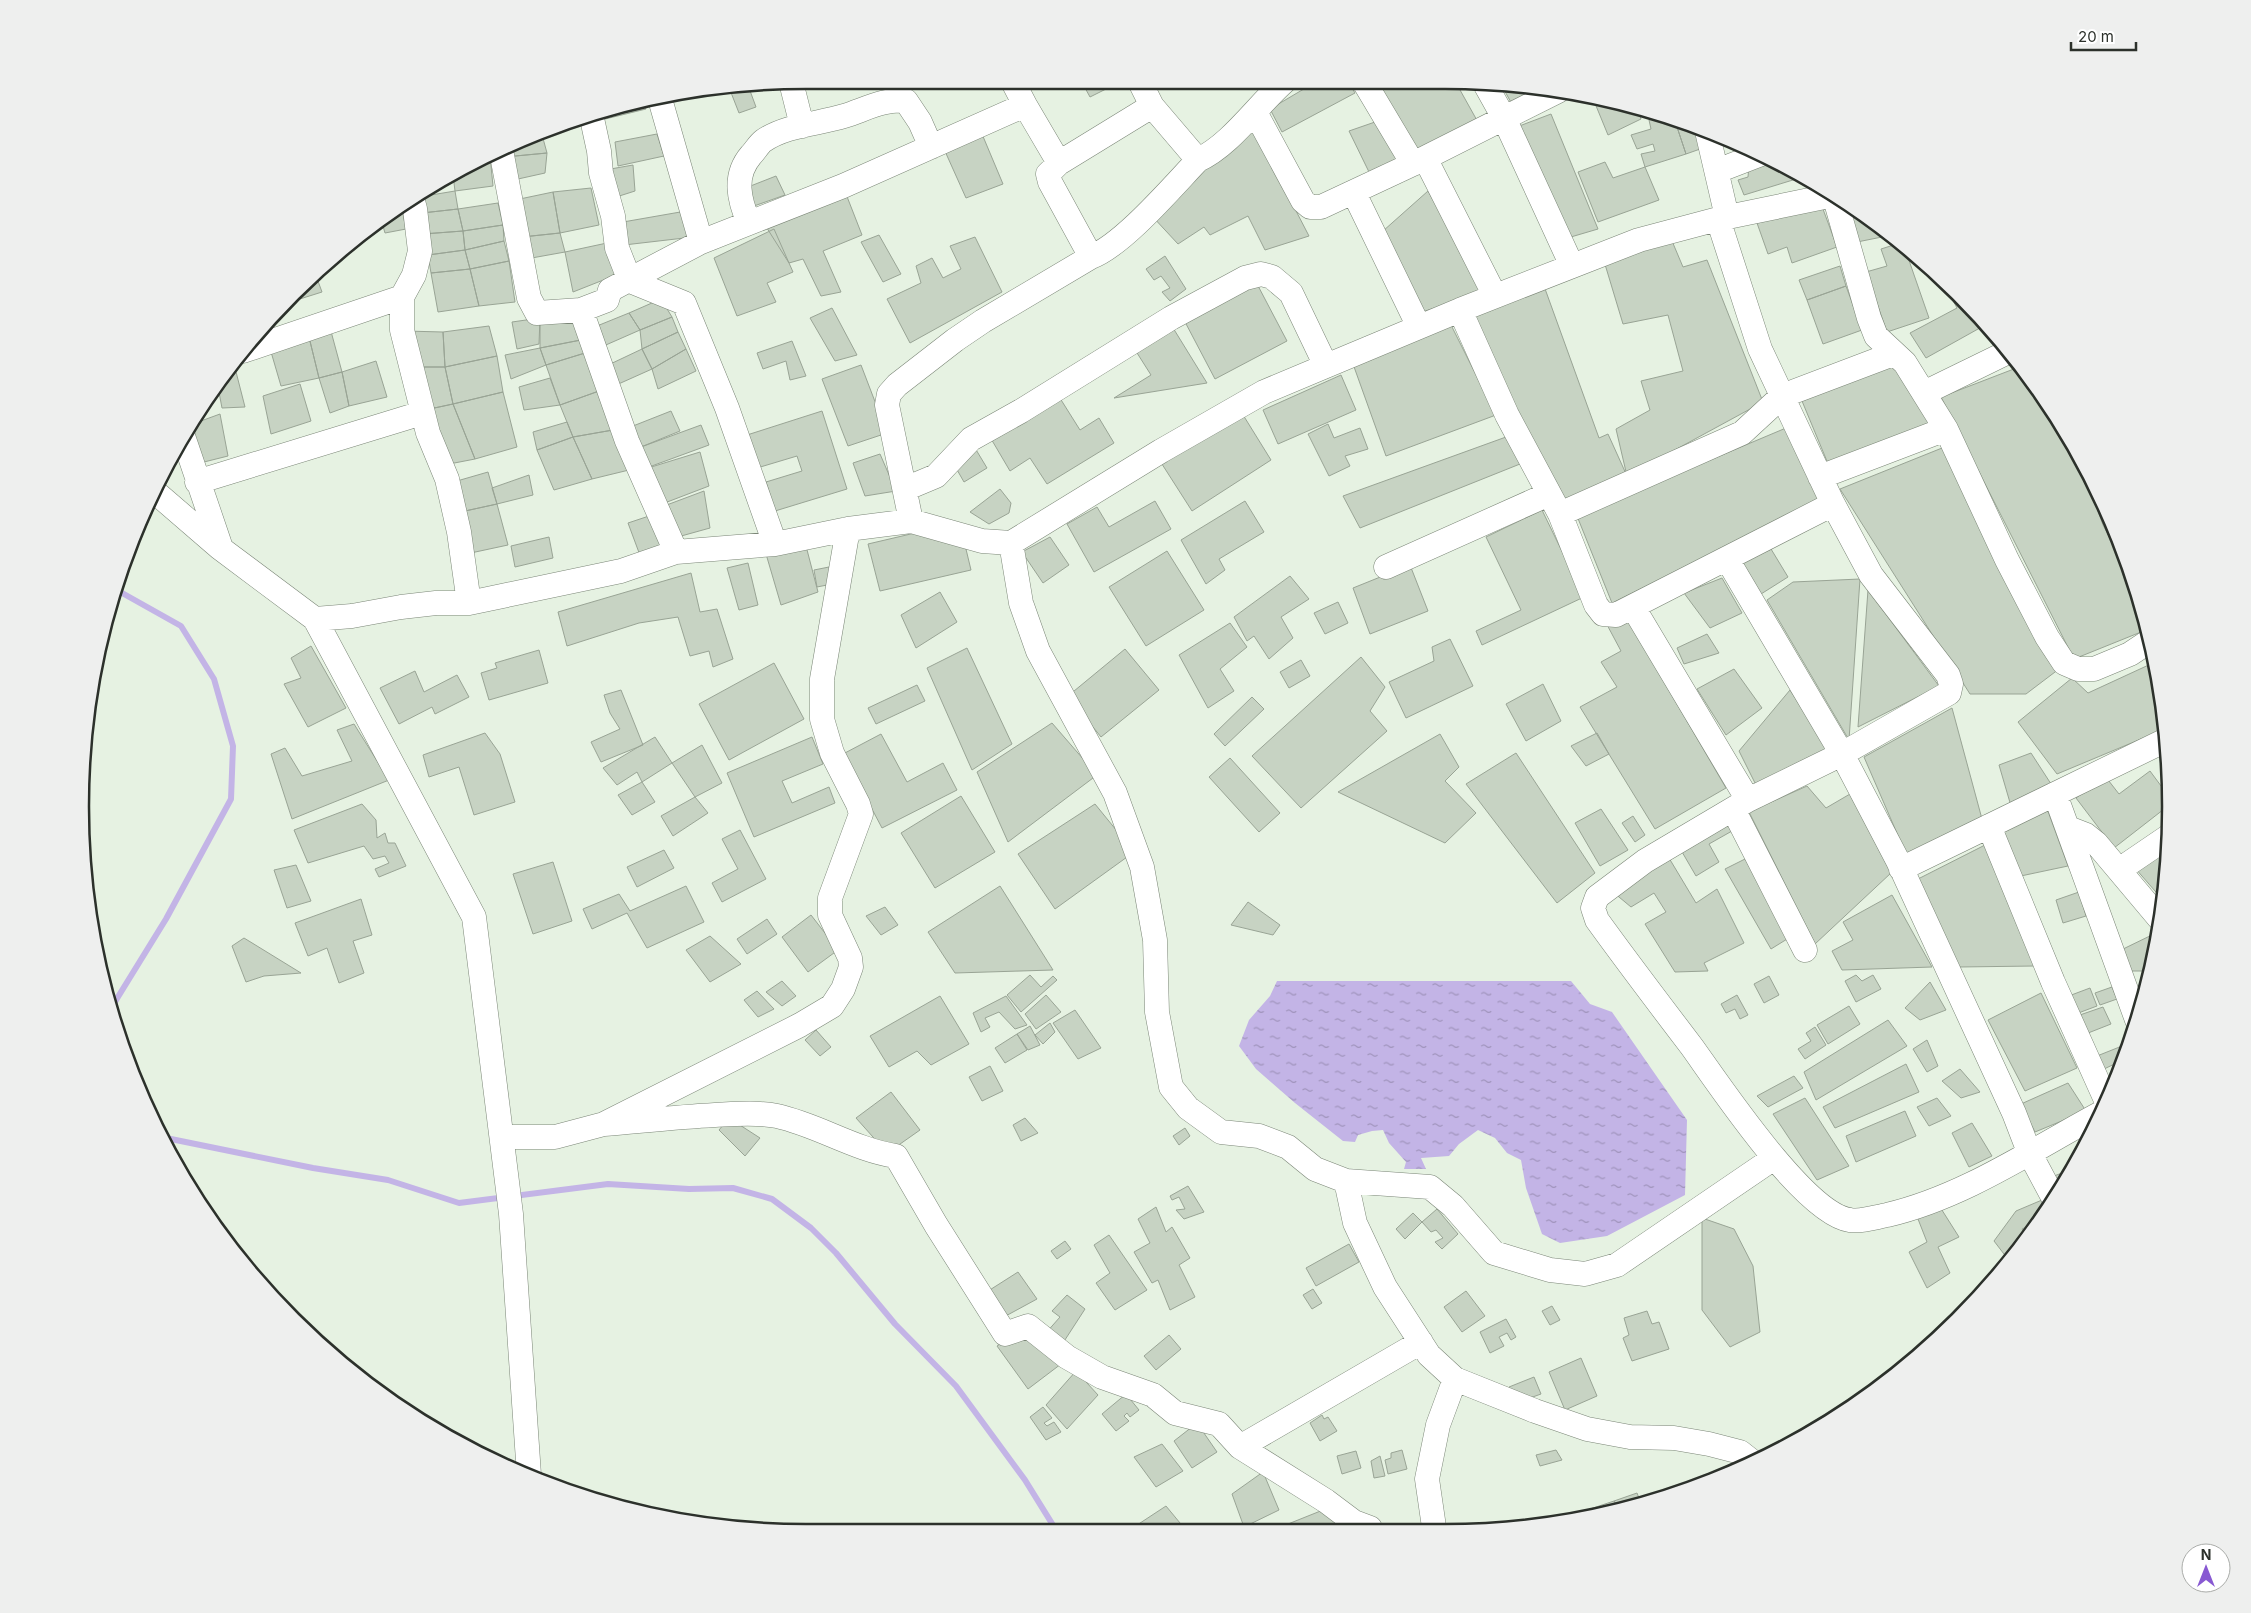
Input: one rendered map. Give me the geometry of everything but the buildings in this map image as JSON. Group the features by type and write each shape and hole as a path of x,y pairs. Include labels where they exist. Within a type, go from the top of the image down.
{"street":[{"path":"793,89 802,126"},
{"path":"1016,89 1059,163"},
{"path":"1144,89 1152,106 1198,160"},
{"path":"911,521 887,405 889,394 921,365 983,321 1091,257 1101,254 1131,228 1198,160 1208,156 1260,96 1271,89"},
{"path":"1369,89 1419,161 1495,296"},
{"path":"1488,90 1504,118 1572,266"},
{"path":"1260,96 1303,201 1310,206 1321,207 1354,193 1547,97"},
{"path":"749,223 740,200 739,177 746,161 763,141 783,131 844,116 895,100 906,101 920,122 931,147"},
{"path":"661,104 701,242"},
{"path":"502,157 532,307 537,313 580,310 607,300 610,290 701,242 843,186 1024,105"},
{"path":"1091,257 1048,178 1048,174 1059,163 1152,106"},
{"path":"593,122 599,151 601,174 613,216 617,248 630,280 684,303 727,408 775,544"},
{"path":"1709,139 1716,171 1722,218 1760,349 1833,504 1871,575 1948,674 1951,684 1949,693 1842,754 1740,805 1645,861 1597,897 1593,908 1597,920 1774,1158 1810,1196 1838,1216 1850,1220 1866,1220 1916,1208 1959,1192 2090,1121"},
{"path":"1716,171 1751,158"},
{"path":"1354,193 1419,327"},
{"path":"315,619 352,616 436,603 469,603 621,571 676,552 775,544 848,529 911,521 982,541 1011,543 1161,451 1264,392 1460,310 1639,240 1722,218 1823,197"},
{"path":"1837,206 1869,318 1876,336 1893,354 1905,363 1946,429 2007,560 2047,637 2064,662 2078,669 2094,669 2130,654 2143,645"},
{"path":"413,207 420,251 414,275 402,297 402,330 422,413 430,439 447,479 459,532 469,603"},
{"path":"905,489 936,476 971,439 1021,411 1171,318 1245,278 1261,274 1272,276 1291,293 1326,366"},
{"path":"256,347 402,297"},
{"path":"580,310 627,440 676,552"},
{"path":"1460,310 1507,415 1555,504 1596,604 1603,614 1616,615 1633,607 1833,504"},
{"path":"1386,567 1742,432 1782,396 1893,354"},
{"path":"1924,393 2002,355"},
{"path":"197,482 422,413"},
{"path":"1820,477 1946,429"},
{"path":"186,446 220,548"},
{"path":"160,496 220,548 315,619 474,917 503,1137 511,1214 529,1468"},
{"path":"604,1124 663,1096 800,1025 832,1006 843,990 851,967 850,958 830,915 830,898 861,814 858,804 832,753 822,719 822,678 848,529"},
{"path":"1011,543 1021,603 1038,651 1115,793 1142,867 1155,940 1157,1012 1171,1087 1188,1108 1221,1132 1258,1136 1288,1146 1315,1169 1346,1181 1430,1187 1453,1206 1494,1253 1550,1270 1585,1274 1616,1265 1774,1158"},
{"path":"1727,559 1842,754 1901,869 2030,1152 2050,1191"},
{"path":"1633,607 1740,805 1805,950"},
{"path":"1901,869 2159,743"},
{"path":"2055,794 2133,1008"},
{"path":"1990,826 2053,982 2103,1093"},
{"path":"2068,828 2086,835 2096,843 2154,912"},
{"path":"2119,870 2161,841"},
{"path":"503,1137 555,1137 604,1124 684,1116 734,1114 774,1116 796,1121 878,1154 896,1156 1005,1334 1028,1326 1067,1357 1102,1377 1153,1395 1175,1413 1219,1424 1240,1447 1359,1524"},
{"path":"1346,1181 1355,1223 1385,1287 1429,1355 1455,1379 1535,1411 1587,1429 1630,1437 1674,1438 1709,1444 1740,1452 1747,1457"},
{"path":"1240,1447 1421,1342"},
{"path":"1434,1524 1427,1478 1438,1425 1455,1379"}],"water":[{"path":"1277,981 1571,981 1590,1004 1612,1012 1687,1120 1685,1195 1607,1236 1560,1243 1542,1234 1526,1188 1521,1160 1507,1153 1495,1138 1478,1130 1459,1144 1449,1156 1421,1158 1426,1169 1404,1169 1406,1162 1389,1143 1383,1130 1358,1135 1355,1142 1343,1141 1256,1069 1239,1046 1249,1020 1270,996"}],"waterway":[{"path":"116,1001 166,919 231,799 233,746 214,679 181,626 122,593"},
{"path":"171,1139 313,1168 388,1180 459,1203 608,1184 689,1189 733,1188 772,1199 811,1228 836,1253 895,1324 956,1386 1025,1480 1052,1524"}]}
